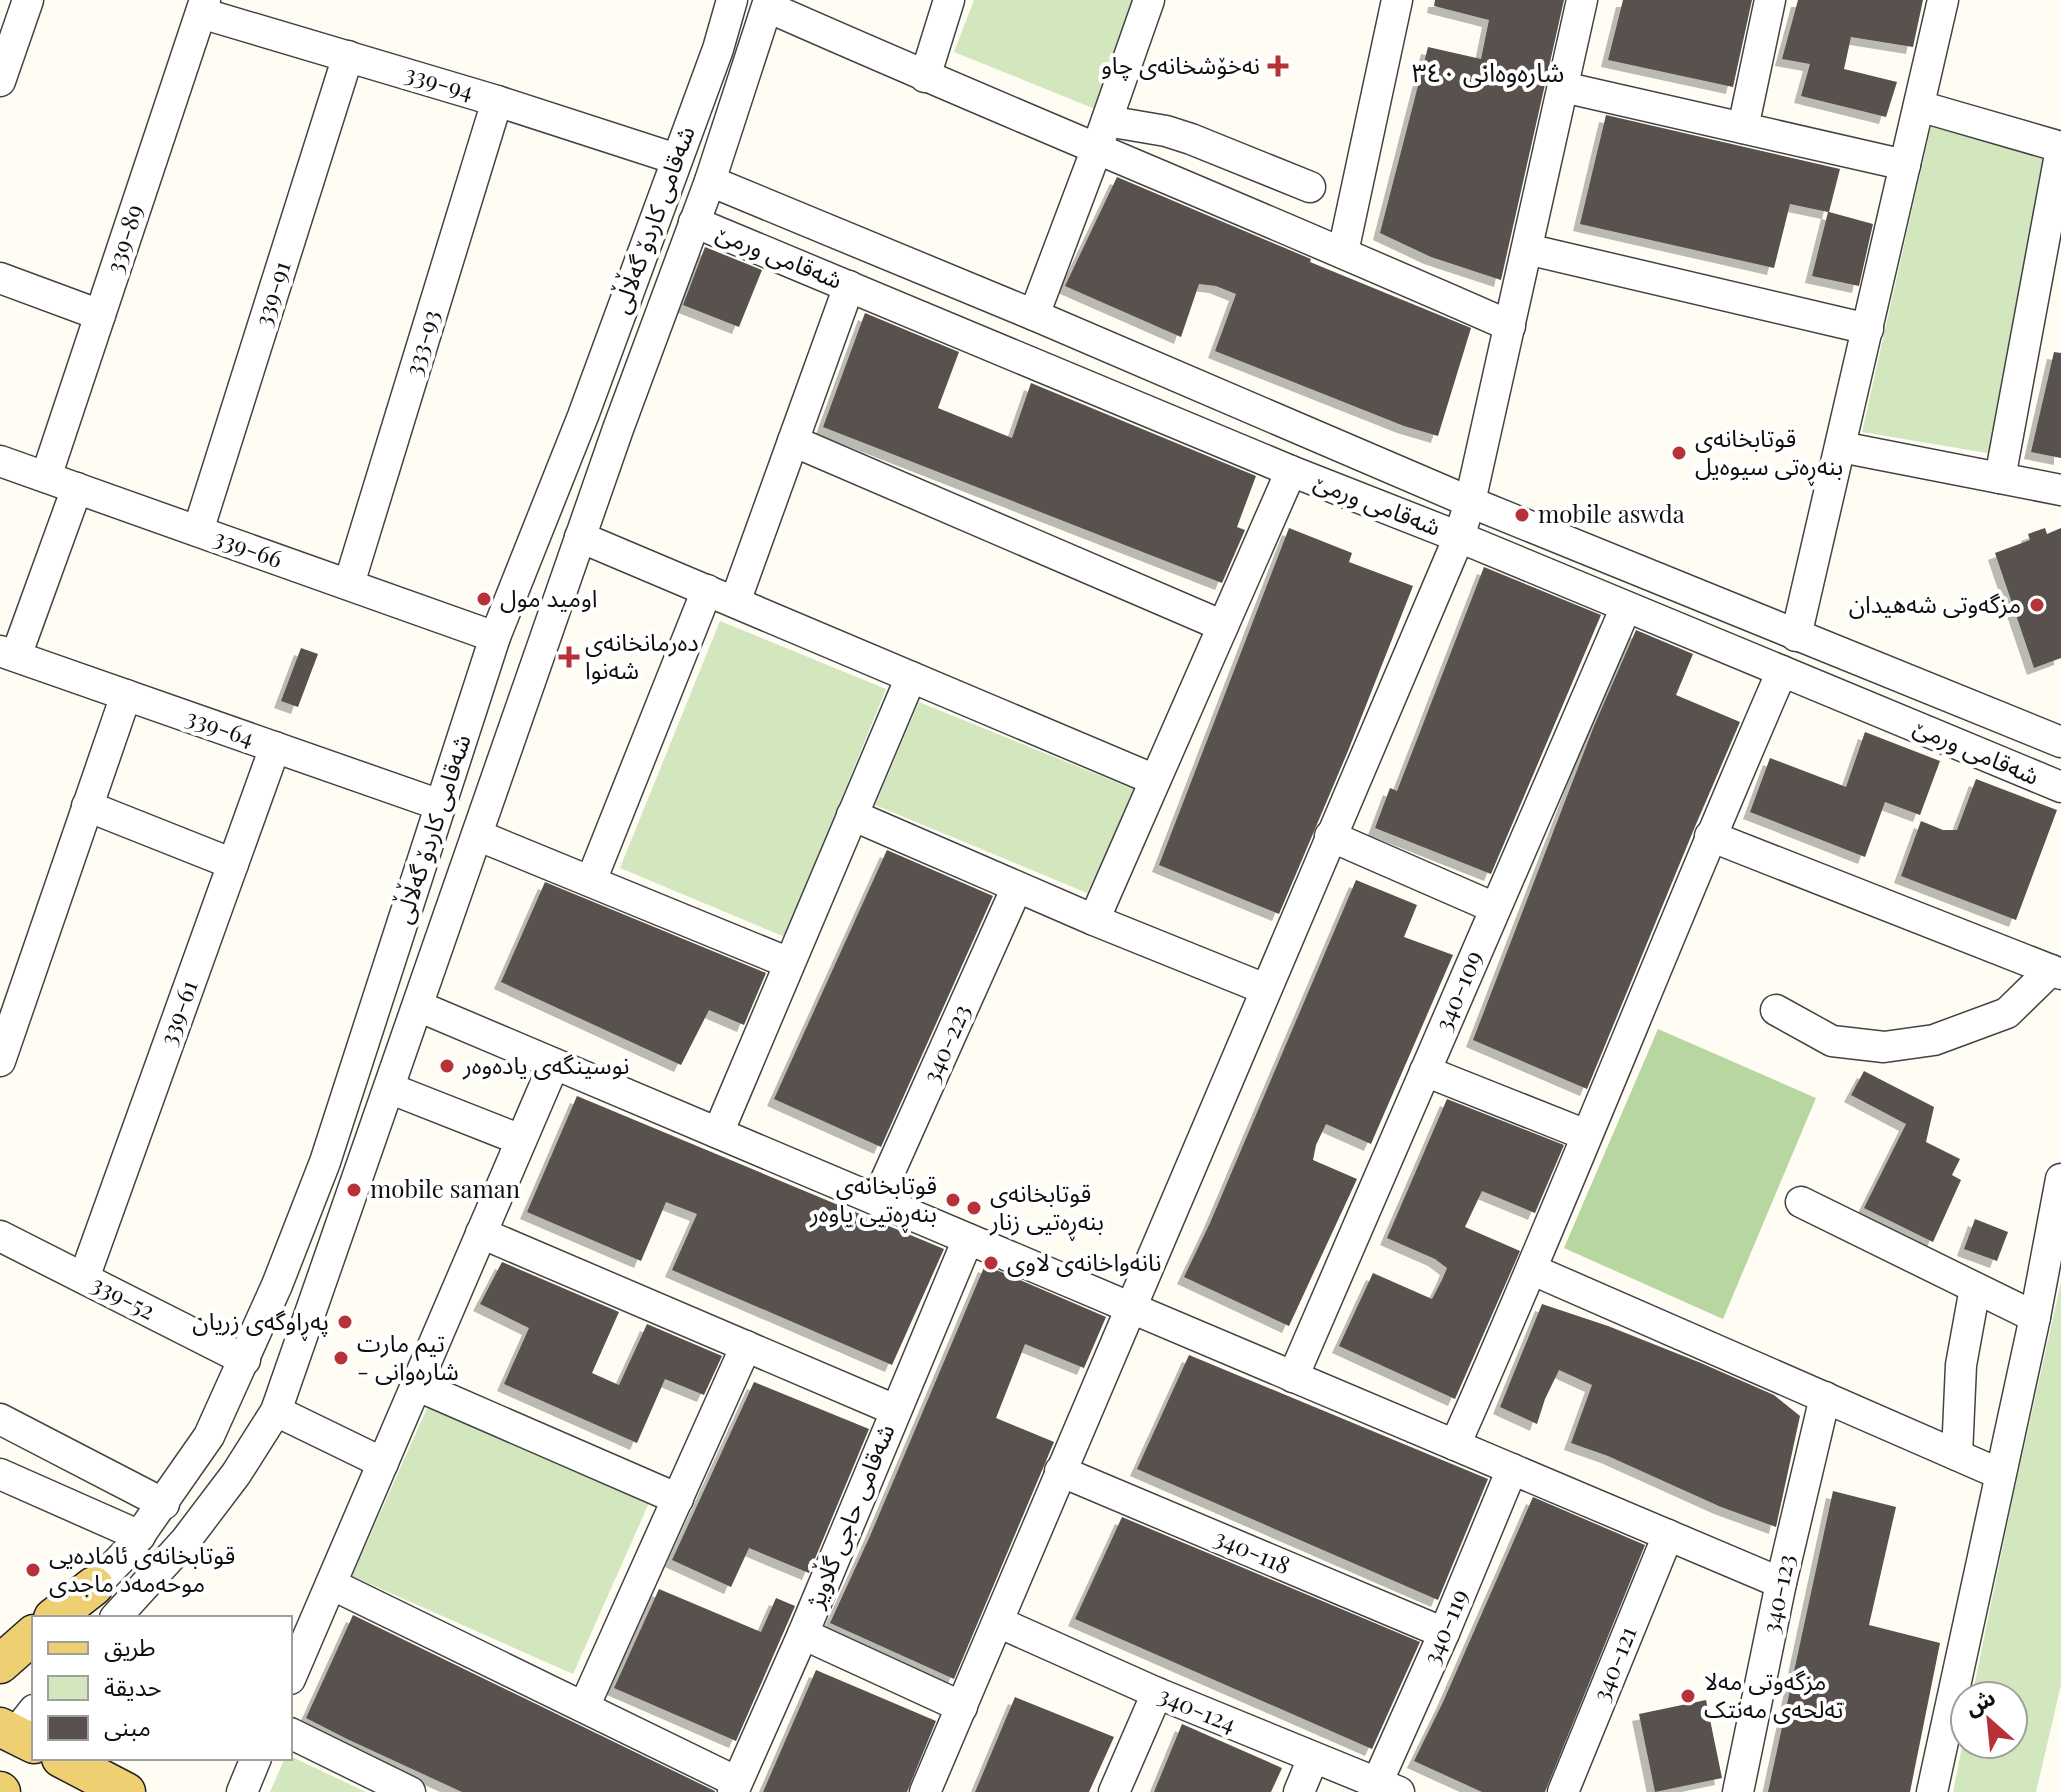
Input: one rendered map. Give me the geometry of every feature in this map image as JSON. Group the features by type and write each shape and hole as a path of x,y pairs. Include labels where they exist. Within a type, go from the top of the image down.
{"main road":[{"path":"56,1616 94,1586"},
{"path":"0,1664 32,1636"},
{"path":"65,1760 125,1791"},
{"path":"81,1760 125,1791"}],"street":[{"path":"0,81 28,0"},
{"name":"شەقامی کاردۆ گەڵاڵی","path":"65,1616 140,1536 164,1504 209,1436 245,1360 325,1162 495,637 583,416 718,49 732,0"},
{"path":"925,77 949,0"},
{"path":"1034,315 1149,0"},
{"path":"1343,252 1397,0"},
{"path":"925,1792 1459,537 1470,502 1582,0"},
{"path":"1743,128 1770,0"},
{"path":"1796,636 1943,0"},
{"path":"769,4 925,77 1102,134 1343,252 1510,326"},
{"name":"شەقامی کاردۆ گەڵاڵی","path":"117,1616 186,1540 236,1474 276,1411 618,429 710,181 769,4"},
{"name":"339-94","path":"203,6 348,56 676,159"},
{"name":"339-89","path":"46,477 203,6"},
{"name":"339-91","path":"198,531 348,56"},
{"path":"1563,87 1905,165"},
{"name":"333-93","path":"349,584 497,101"},
{"path":"1919,106 2061,148 2000,478"},
{"path":"1102,134 1166,131 1310,187"},
{"name":"شەقامی ورمێ","path":"710,181 1034,315 1470,502 2061,742"},
{"name":"شەقامی ورمێ","path":"694,222 2061,787"},
{"path":"1527,249 1868,329"},
{"path":"0,278 100,315"},
{"path":"735,602 849,286"},
{"path":"583,416 618,429"},
{"path":"793,441 1223,626"},
{"path":"1841,447 2061,490"},
{"name":"339-66","path":"0,461 495,637"},
{"path":"1094,920 1291,471"},
{"path":"8,654 77,488"},
{"path":"580,537 1155,780"},
{"path":"591,881 707,590"},
{"name":"340-109","path":"1293,1377 1626,607"},
{"name":"339-64","path":"8,654 440,805"},
{"path":"1455,1445 1533,1270 1710,836 1782,671"},
{"path":"718,1133 911,677"},
{"path":"0,1061 126,695"},
{"name":"339-61","path":"84,1278 275,747"},
{"path":"87,806 233,864"},
{"path":"852,815 1094,920 1265,989"},
{"path":"477,835 789,963"},
{"path":"1330,836 1495,908"},
{"path":"1710,836 2056,972 2007,1013 1934,1040 1884,1047 1832,1041 1776,1010"},
{"name":"340-223","path":"877,1200 1017,887"},
{"path":"418,1006 1781,1583"},
{"path":"292,1674 554,1064"},
{"path":"1425,1071 1586,1135"},
{"path":"389,1088 521,1140"},
{"path":"1932,1792 2035,1317 2061,1179"},
{"path":"1801,1202 2035,1317"},
{"path":"481,1233 895,1410"},
{"name":"339-52","path":"0,1236 245,1360"},
{"name":"شەقامی حاجی گڵاویژ","path":"735,1787 803,1634 968,1239"},
{"path":"1533,1270 2000,1474"},
{"path":"1957,1455 1961,1365 1975,1288"},
{"path":"584,1707 746,1346"},
{"path":"416,1385 678,1499"},
{"name":"340-123","path":"1738,1792 1781,1583 1825,1397"},
{"path":"276,1411 383,1463"},
{"path":"0,1419 164,1504"},
{"name":"340-119","path":"1388,1788 1444,1633 1512,1469"},
{"name":"340-118","path":"1060,1471 1444,1633"},
{"path":"0,1474 140,1536"},
{"name":"340-121","path":"1563,1792 1668,1535"},
{"path":"331,1584 584,1707 735,1787"},
{"name":"340-124","path":"998,1622 1157,1693 1388,1788"},
{"path":"803,1634 962,1707"},
{"path":"0,1685 32,1650"},
{"path":"1114,1792 1157,1693"},
{"path":"292,1734 410,1792"},
{"path":"1299,1792 1313,1758"}],"green space":[{"path":"974,0 1133,0 1095,109 954,52"},
{"path":"1932,121 2046,154 1993,454 1862,432"},
{"path":"720,621 886,689 785,937 620,868"},
{"path":"919,702 1138,791 1087,893 875,805"},
{"path":"1658,1029 1816,1098 1723,1319 1564,1248"},
{"path":"2061,1282 2061,1685 2036,1792 1953,1792 1959,1760 2029,1760 2029,1680 1975,1680"},
{"path":"428,1406 649,1503 573,1674 352,1576"},
{"path":"292,1757 366,1792 270,1792 284,1760 292,1760"}],"building":[{"path":"1435,0 1564,0 1501,280 1431,257 1380,233 1428,47 1481,59 1489,20 1434,6"},
{"path":"1623,0 1752,0 1733,87 1608,60"},
{"path":"1798,0 1923,0 1913,47 1851,37 1844,69 1897,82 1886,117 1801,96 1810,64 1782,59"},
{"path":"1606,115 1840,169 1829,212 1873,224 1859,286 1812,276 1828,212 1790,204 1774,268 1580,224"},
{"path":"1117,177 1311,259 1310,262 1471,328 1438,436 1404,426 1215,351 1236,294 1216,286 1199,284 1181,337 1065,286"},
{"path":"705,247 762,270 739,327 683,305"},
{"path":"865,313 959,352 938,408 1012,438 1031,383 1256,476 1237,527 1245,530 1222,583 823,427"},
{"path":"2054,352 2061,353 2061,458 2031,452"},
{"path":"1289,528 1352,553 1349,562 1413,586 1279,914 1159,865"},
{"name":"مزگەوتی شەهیدان","path":"2045,528 2047,534 2061,528 2061,658 2034,668 1995,553 2030,540 2028,534"},
{"path":"1484,567 1601,615 1491,874 1375,828 1390,788 1397,791"},
{"path":"1636,630 1693,654 1676,695 1740,722 1587,1089 1473,1040 1594,726"},
{"path":"301,648 318,654 298,707 281,701"},
{"path":"1865,732 1940,761 1920,815 1885,802 1865,857 1750,812 1770,758 1846,787"},
{"path":"1976,779 2057,810 2016,920 1901,876 1921,821 1943,830 1957,830"},
{"path":"887,850 993,896 881,1147 774,1099"},
{"path":"1356,880 1417,905 1404,937 1453,955 1371,1144 1326,1124 1316,1145 1313,1160 1357,1179 1289,1326 1184,1277"},
{"path":"545,882 766,973 744,1025 709,1010 681,1065 501,982"},
{"path":"1864,1071 1934,1107 1926,1142 1960,1159 1952,1175 1961,1180 1933,1242 1864,1208 1906,1124 1851,1095"},
{"path":"577,1096 944,1249 892,1365 672,1270 697,1214 666,1202 641,1261 527,1212"},
{"path":"1447,1099 1564,1145 1535,1213 1482,1191 1465,1227 1520,1251 1455,1399 1339,1346 1373,1273 1432,1299 1442,1280 1447,1268 1435,1259 1387,1238"},
{"path":"1975,1219 2008,1232 1997,1261 1964,1249"},
{"path":"502,1262 619,1312 592,1373 619,1385 647,1324 722,1356 704,1395 665,1379 637,1443 504,1384 529,1328 480,1304"},
{"path":"985,1265 1106,1317 1084,1368 1025,1344 996,1418 1054,1442 954,1679 830,1623"},
{"path":"1542,1304 1701,1363 1774,1395 1800,1416 1776,1527 1571,1443 1592,1385 1559,1370 1537,1424 1500,1407"},
{"path":"1189,1355 1488,1479 1438,1600 1137,1469"},
{"path":"754,1382 869,1429 809,1573 749,1548 731,1587 672,1560"},
{"path":"1833,1491 1896,1507 1869,1625 1940,1643 1910,1792 1768,1792"},
{"path":"1533,1497 1645,1545 1545,1792 1482,1792 1414,1761"},
{"path":"1122,1517 1420,1642 1372,1749 1075,1619"},
{"path":"659,1589 761,1632 776,1598 795,1606 736,1741 614,1688"},
{"path":"353,1615 715,1792 462,1792 347,1739 306,1718"},
{"path":"816,1670 936,1721 907,1792 763,1792"},
{"path":"1015,1697 1114,1737 1089,1792 975,1792"},
{"path":"1706,1700 1722,1778 1655,1792 1639,1714"},
{"path":"1182,1724 1282,1768 1271,1792 1154,1792"}],"place":[{"name":"نەخۆشخانەی چاو","path":"1278,66"},
{"name":"قوتابخانەی بنەڕەتی سیوەیل","path":"1679,453"},
{"name":"mobile aswda","path":"1522,515"},
{"name":"اوميد مول","path":"484,599"},
{"name":"مزگەوتی شەهیدان","path":"2037,605"},
{"name":"دەرمانخانەی شەنوا","path":"569,657"},
{"name":"نوسینگەی یادەوەر","path":"447,1066"},
{"name":"mobile saman","path":"354,1190"},
{"name":"قوتابخانەی بنەڕەتیی یاوەر","path":"953,1200"},
{"name":"قوتابخانەی بنەڕەتیی زنار","path":"974,1208"},
{"name":"نانەواخانەی لاوی","path":"991,1263"},
{"name":"پەڕاوگەی زریان","path":"345,1322"},
{"name":"تیم مارت - شارەوانی","path":"341,1358"},
{"name":"قوتابخانەی ئامادەیی موحەمەد ماجدی","path":"33,1570"},
{"name":"مزگەوتی مەلا تەلحەی مەنتک","path":"1688,1696"}],"district":[{"name":"شارەوەانی ٣٤٠","path":"1488,73"}]}
